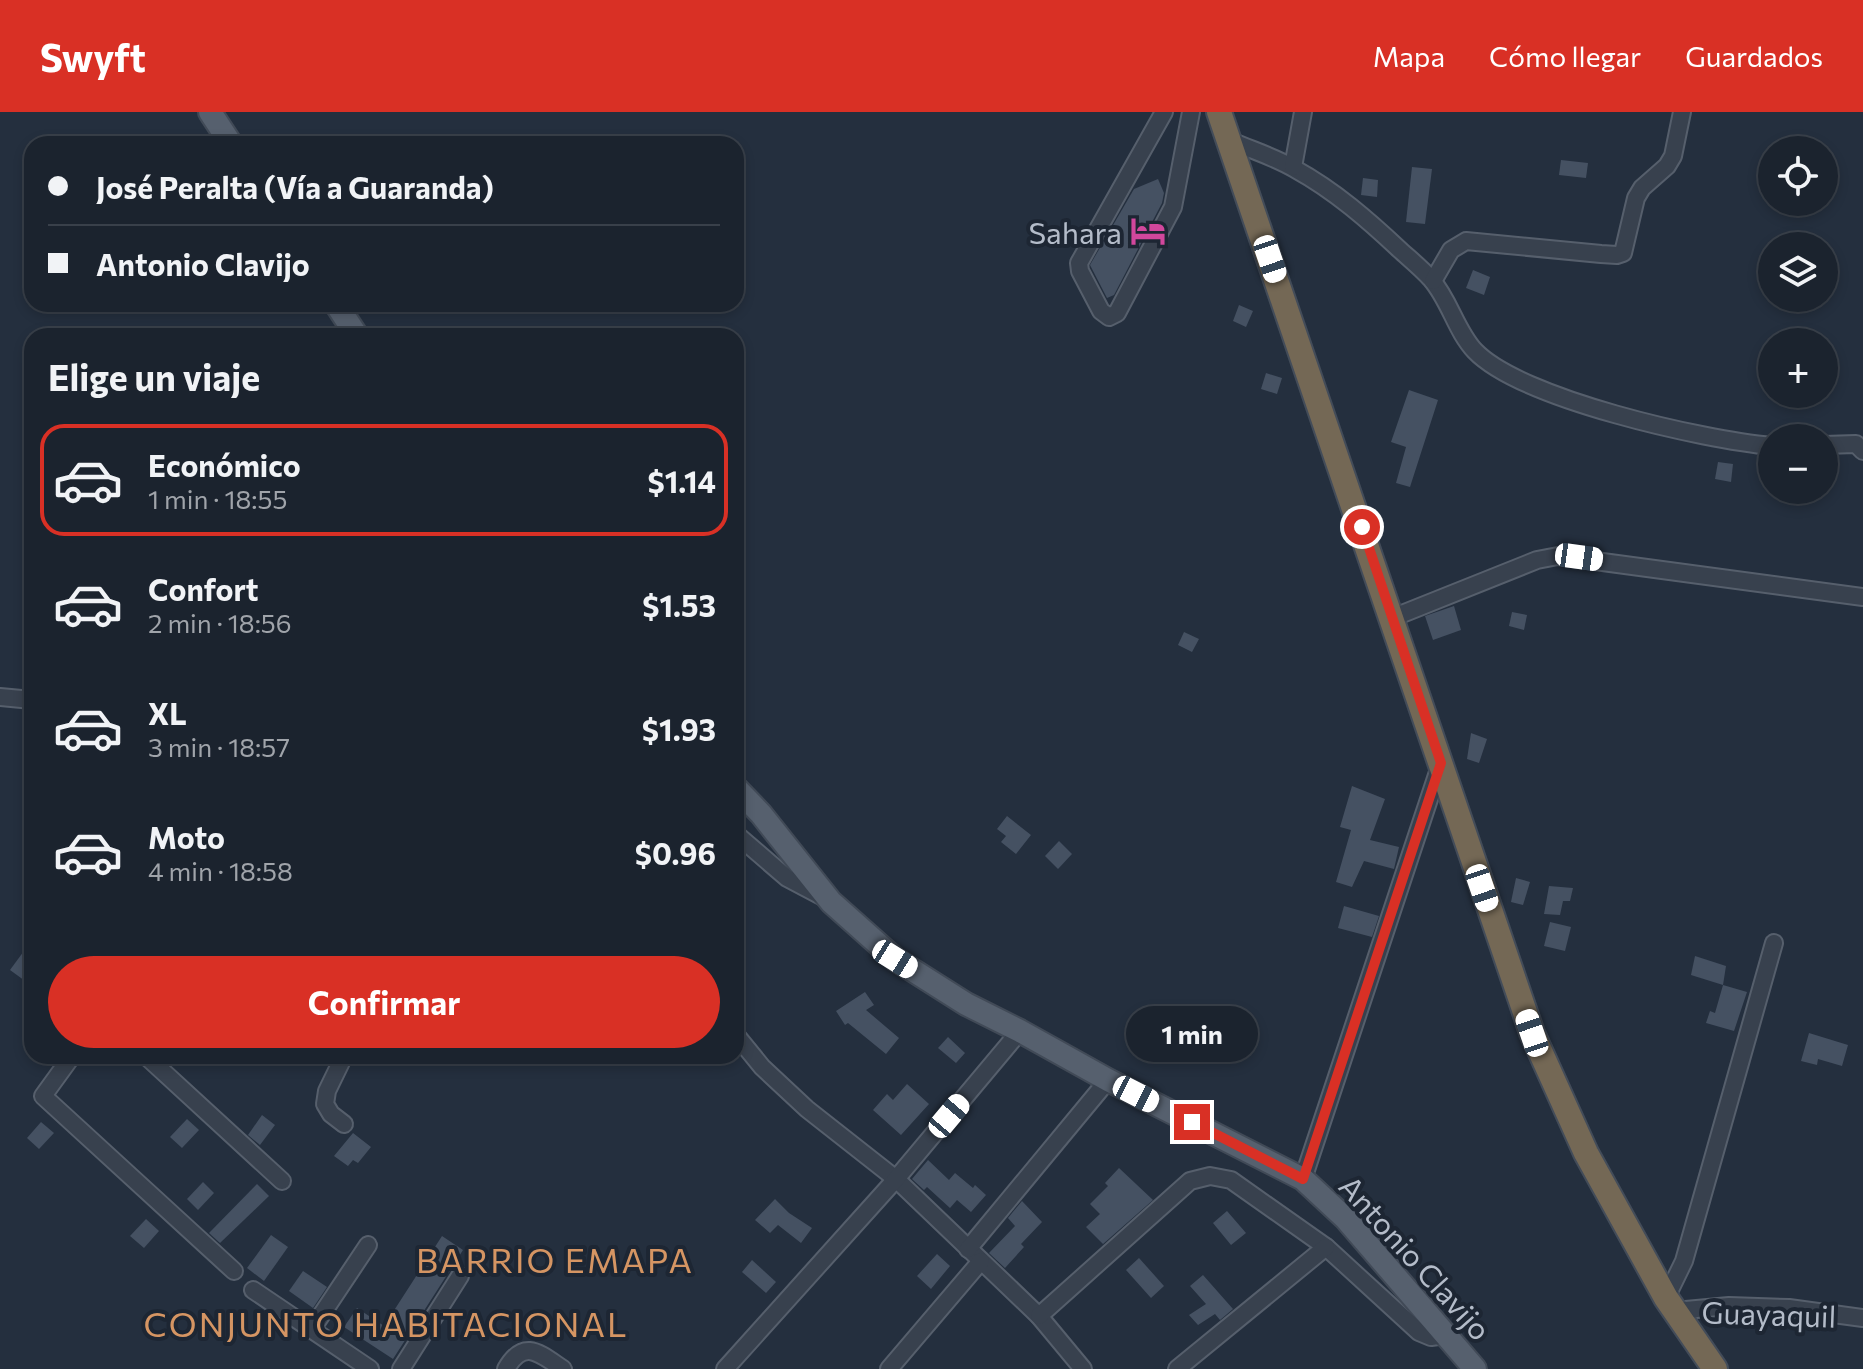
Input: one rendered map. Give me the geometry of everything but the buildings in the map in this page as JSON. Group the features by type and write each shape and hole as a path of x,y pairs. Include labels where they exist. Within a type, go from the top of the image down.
{"highway":[{"path":"1219,112 1532,1033 1586,1153 1670,1305 1715,1369"}],"main road":[{"path":"210,112 226,136"},
{"name":"Antonio Clavijo","path":"744,796 831,902 895,959 966,1004 1303,1179 1346,1219 1475,1369"}],"street":[{"path":"1164,112 1079,263 1080,271 1101,311 1109,317 1117,313 1173,207 1191,112"},
{"path":"1293,167 1303,112"},
{"path":"1433,281 1451,250 1466,241 1601,254 1623,253 1636,198 1673,156 1682,112"},
{"path":"1229,140 1293,167 1353,208 1433,281 1463,335 1476,352 1495,367 1527,385 1646,422 1758,445"},
{"path":"1838,445 1856,444 1863,451"},
{"path":"1392,618 1537,560 1558,556 1863,597"},
{"path":"0,697 24,699"},
{"path":"1303,1179 1441,763"},
{"path":"744,841 787,878 831,902"},
{"path":"1670,1305 1774,943"},
{"path":"725,1369 896,1179 1020,1031"},
{"path":"744,1045 762,1067 807,1109 896,1179 1039,1316 1083,1369"},
{"path":"66,1064 43,1096 234,1271"},
{"path":"155,1064 282,1181"},
{"path":"340,1064 327,1091 325,1104 331,1114 344,1124"},
{"path":"968,1249 1108,1080"},
{"path":"1039,1316 1190,1181 1210,1176 1231,1180 1326,1247 1419,1332 1431,1337 1445,1335"},
{"path":"312,1329 368,1245"},
{"path":"1177,1369 1326,1247"},
{"path":"889,1369 981,1261"},
{"path":"401,1369 460,1276"},
{"path":"253,1290 370,1369"},
{"name":"Guayaquil","path":"1670,1305 1774,1307 1863,1318"},
{"path":"506,1369 514,1356 525,1350 538,1352 563,1369"}],"place":[{"name":"Sahara","path":"1148,231"}],"district":[{"name":"BARRIO EMAPA","path":"555,1259"},
{"name":"CONJUNTO HABITACIONAL","path":"386,1323"}],"route":[{"path":"1192,1122 1303,1179 1441,763 1362,527"}]}
